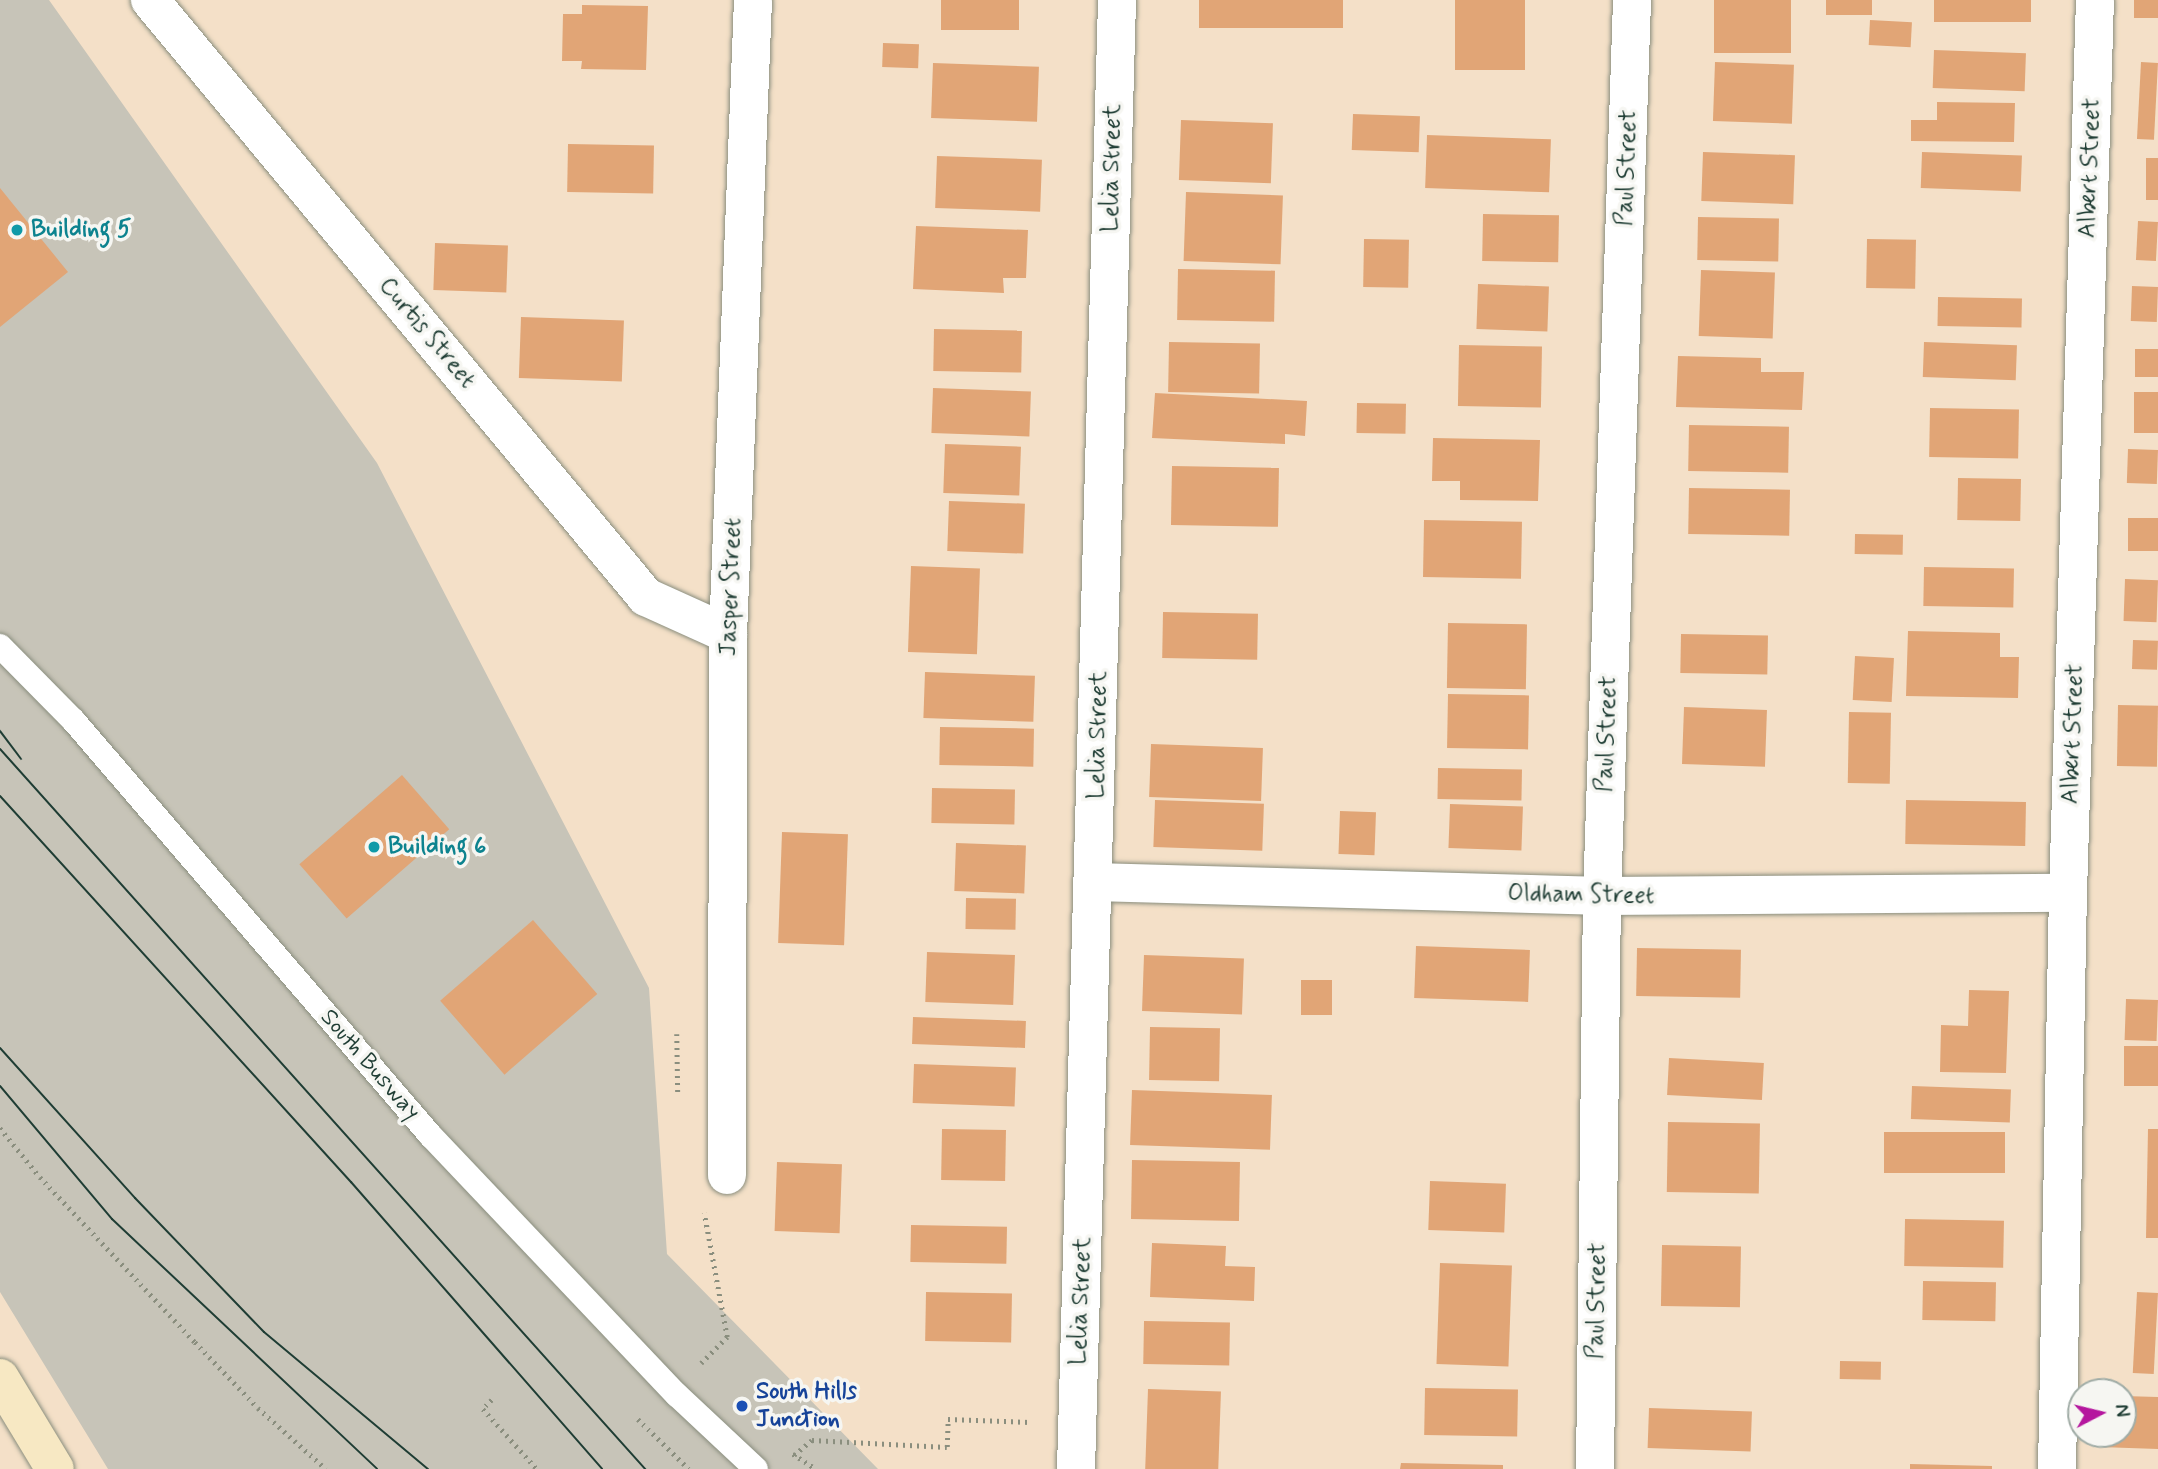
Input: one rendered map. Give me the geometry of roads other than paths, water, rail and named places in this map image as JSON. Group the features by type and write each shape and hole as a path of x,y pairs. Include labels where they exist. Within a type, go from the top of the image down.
{"main road":[{"path":"0,1378 55,1469"}],"street":[{"name":"Curtis Street","path":"150,0 646,597 728,634"},
{"name":"Jasper Street","path":"726,1175 728,634 753,0"},
{"name":"Lelia Street","path":"1076,1469 1117,0"},
{"name":"Paul Street","path":"1595,1469 1602,897 1632,0"},
{"name":"Albert Street","path":"2057,1469 2068,892 2095,0"},
{"name":"Oldham Street","path":"1094,882 1602,897 2068,892"}],"lane":[{"name":"South Busway","path":"0,646 73,720 431,1136 677,1395 757,1469"}],"tram line":[{"path":"0,731 21,759"},
{"path":"0,749 645,1469"},
{"path":"0,796 351,1182 602,1469"},
{"path":"0,1048 135,1198 264,1332 428,1469"},
{"path":"0,1086 112,1219 377,1469"}],"place":[{"name":"Building 5","path":"17,230"},
{"name":"Building 6","path":"374,847"},
{"name":"South Hills Junction","path":"742,1406"}]}
